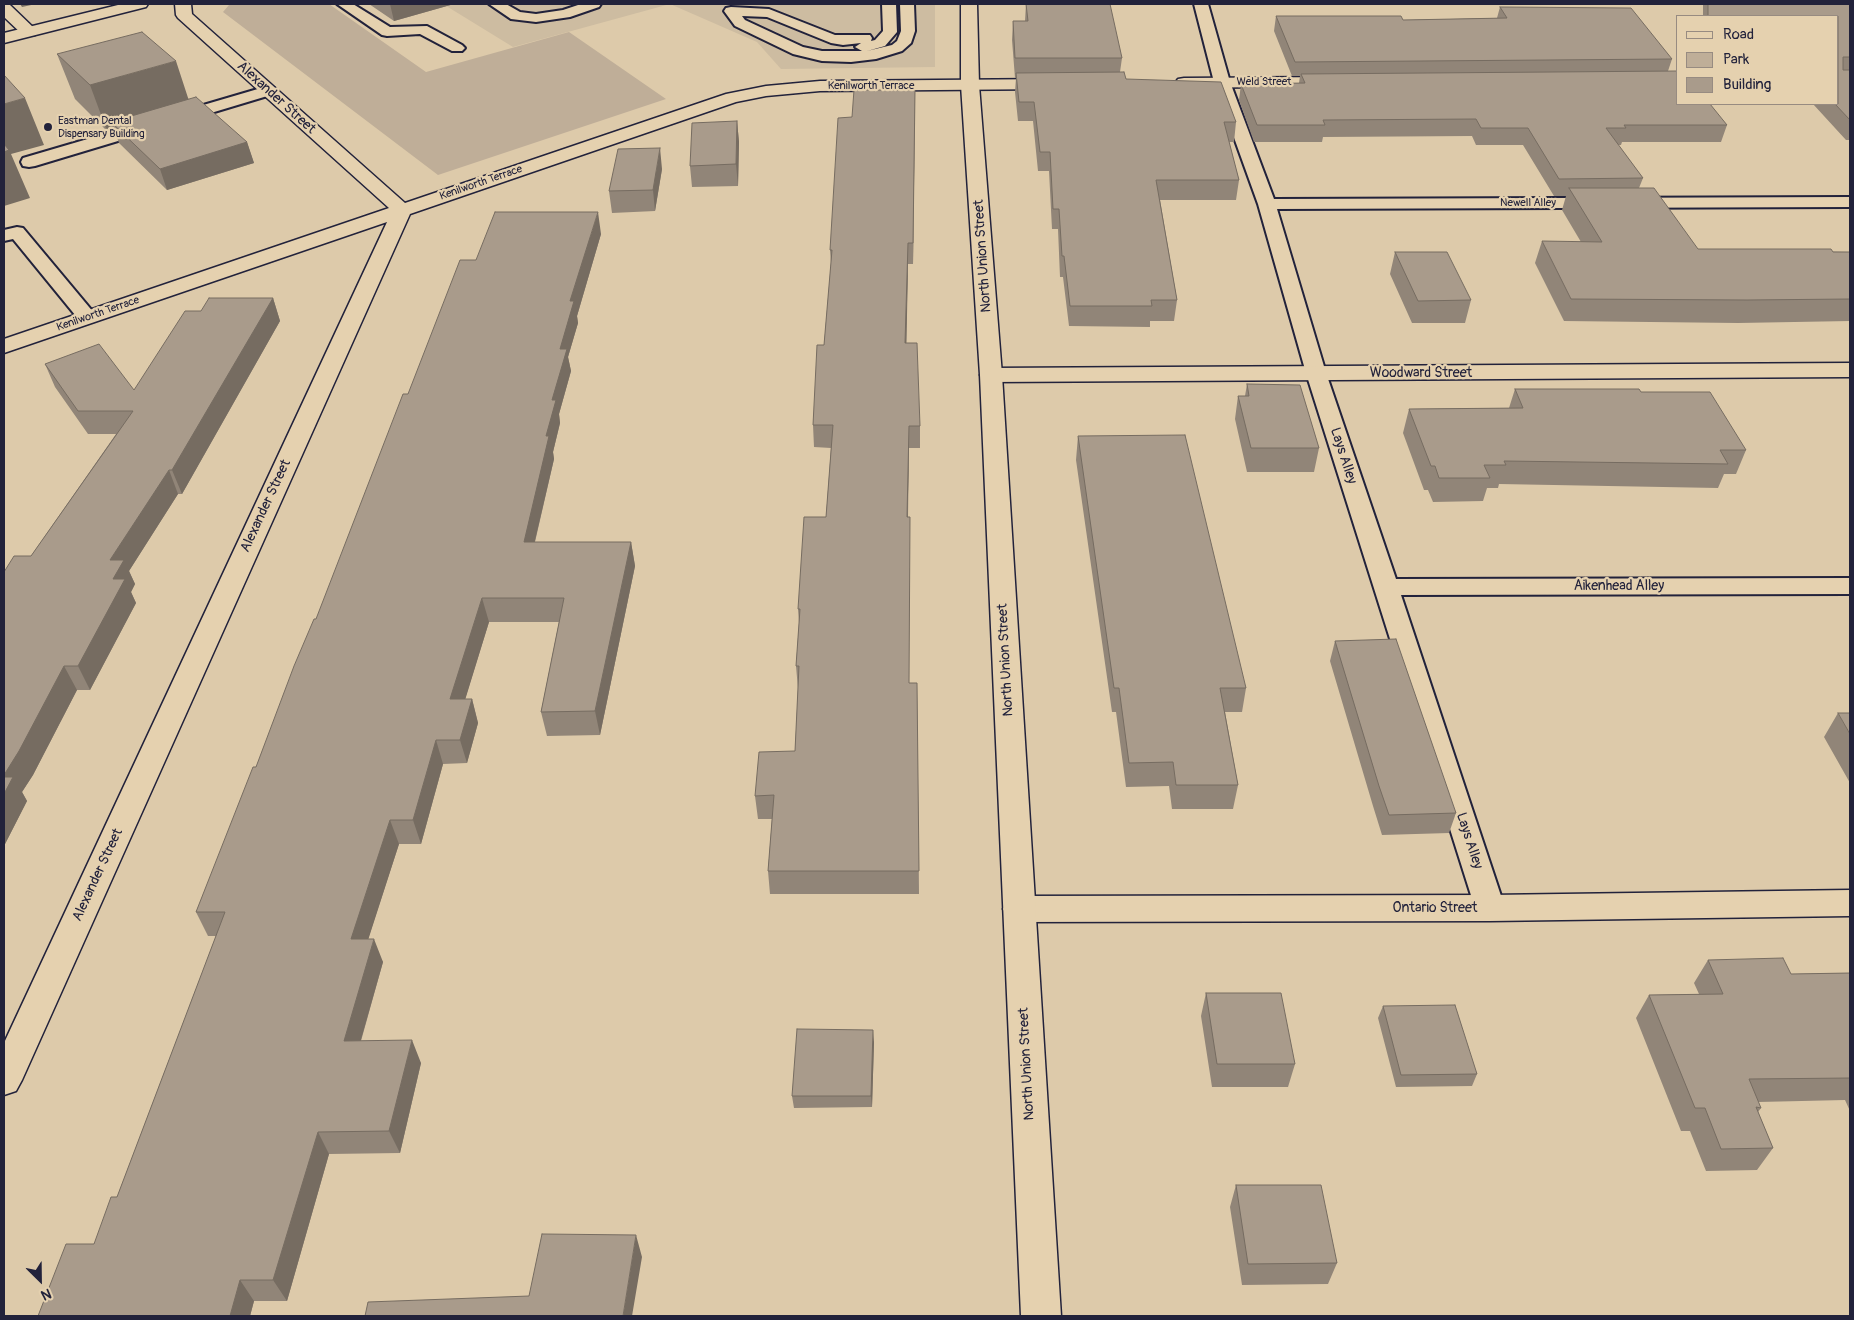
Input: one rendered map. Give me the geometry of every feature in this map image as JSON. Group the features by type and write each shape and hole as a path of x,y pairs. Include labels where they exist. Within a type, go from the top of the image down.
{"street":[{"path":"4,38 140,4"},
{"name":"Alexander Street","path":"4,1080 402,210 184,15 183,4"},
{"name":"North Union Street","path":"969,4 970,85 992,375 1041,1316"},
{"path":"4,8 29,32"},
{"name":"Weld Street","path":"1164,83 1351,82"},
{"path":"970,85 1067,84"},
{"name":"Kenilworth Terrace","path":"4,346 741,96 766,90 820,86 970,85"},
{"name":"Woodward Street","path":"992,375 1850,370"},
{"name":"Ontario Street","path":"1019,909 1490,908 1850,903"}],"lane":[{"path":"344,4 387,32 422,30 457,48"},
{"path":"496,4 516,16 536,18 565,14 594,4"},
{"path":"715,4 801,44 824,48 855,48 874,45 886,38 890,32 889,4"},
{"path":"731,11 753,4"},
{"path":"731,11 740,24 798,51 822,56 850,57 886,52 904,43 908,31 907,4"},
{"name":"Lays Alley","path":"1200,4 1222,82 1267,204 1316,373 1490,908"},
{"path":"29,162 268,91"},
{"name":"Newell Alley","path":"1267,204 1850,202"},
{"path":"4,236 17,232 88,317"},
{"name":"Aikenhead Alley","path":"1387,587 1850,586"}],"shaded area":[{"path":"443,4 670,4 513,47"},
{"path":"670,4 935,4 935,67 781,69 757,42"}],"green space":[{"path":"329,4 426,72 569,32 666,99 438,175 223,12 229,5"}],"building":[{"path":"1026,4 1110,4 1122,58 1015,58 1013,21 1028,21"},
{"path":"1708,4 1850,4 1850,57 1843,57 1843,70 1850,70 1850,120 1836,105 1839,105 1839,15 1708,15"},
{"path":"1500,7 1631,8 1672,59 1295,62 1276,16 1401,16 1403,20 1507,18"},
{"path":"142,32 176,61 90,85 57,54"},
{"path":"1676,71 1676,105 1711,105 1727,125 1624,125 1626,128 1606,128 1643,178 1559,179 1528,128 1481,128 1476,119 1323,120 1325,125 1257,125 1241,84 1305,83 1301,74"},
{"path":"1124,72 1126,79 1221,82 1236,122 1224,122 1239,180 1156,180 1177,300 1151,300 1152,306 1070,306 1064,256 1062,256 1059,209 1053,209 1050,152 1040,152 1034,102 1019,102 1016,73"},
{"path":"4,75 25,98 4,104"},
{"path":"854,90 915,90 913,243 908,243 905,343 917,343 920,426 909,426 907,517 910,517 909,683 917,683 919,871 768,871 774,795 755,796 759,752 795,751 799,666 796,666 800,609 798,609 804,517 826,517 833,425 813,425 817,345 824,345 832,250 830,250 838,118 852,117"},
{"path":"196,97 247,142 160,169 111,122"},
{"path":"737,121 736,164 690,166 692,123"},
{"path":"4,144 9,150 4,152"},
{"path":"660,148 653,190 609,191 618,149"},
{"path":"1569,188 1654,188 1698,249 1831,249 1833,252 1850,252 1850,299 1571,299 1542,241 1602,242"},
{"path":"495,212 598,212 570,301 574,301 560,349 567,349 552,400 556,400 546,436 549,436 524,542 631,542 595,711 541,712 564,598 482,598 450,699 472,699 460,740 436,740 413,820 390,820 351,939 374,939 344,1041 412,1040 389,1131 318,1132 273,1280 240,1280 230,1316 38,1316 66,1244 94,1244 111,1197 117,1197 225,912 196,912 253,767 256,767 294,666 314,619 316,619 403,394 408,394 460,260 476,260"},
{"path":"1395,252 1447,252 1471,300 1418,301"},
{"path":"209,298 273,298 172,470 169,470 110,560 124,560 113,579 125,579 78,666 64,666 19,751 4,775 4,572 14,556 31,556 133,411 78,411 45,364 99,344 134,390 185,311 201,311"},
{"path":"1247,384 1300,385 1319,448 1251,448 1238,396 1249,396"},
{"path":"1515,389 1639,389 1641,392 1710,392 1746,450 1720,450 1728,464 1504,461 1506,465 1484,465 1490,478 1439,478 1435,466 1431,466 1409,409 1523,408"},
{"path":"1185,435 1246,688 1220,688 1238,785 1176,785 1173,762 1129,763 1119,688 1114,688 1078,436"},
{"path":"1396,639 1456,813 1389,815 1379,786 1335,641"},
{"path":"1838,713 1850,713 1850,734"},
{"path":"4,777 13,777 4,794"},
{"path":"1783,958 1791,974 1850,973 1850,1078 1749,1079 1761,1108 1756,1107 1773,1148 1721,1149 1705,1108 1695,1108 1649,995 1723,994 1708,960"},
{"path":"1206,993 1281,993 1295,1064 1217,1064"},
{"path":"1455,1005 1477,1074 1401,1075 1383,1006"},
{"path":"797,1029 873,1030 871,1096 792,1096"},
{"path":"1236,1185 1321,1185 1337,1263 1248,1264"},
{"path":"542,1234 636,1235 623,1316 365,1316 368,1302 529,1296"}],"place":[{"name":"Eastman Dental Dispensary Building","path":"48,127"}]}
